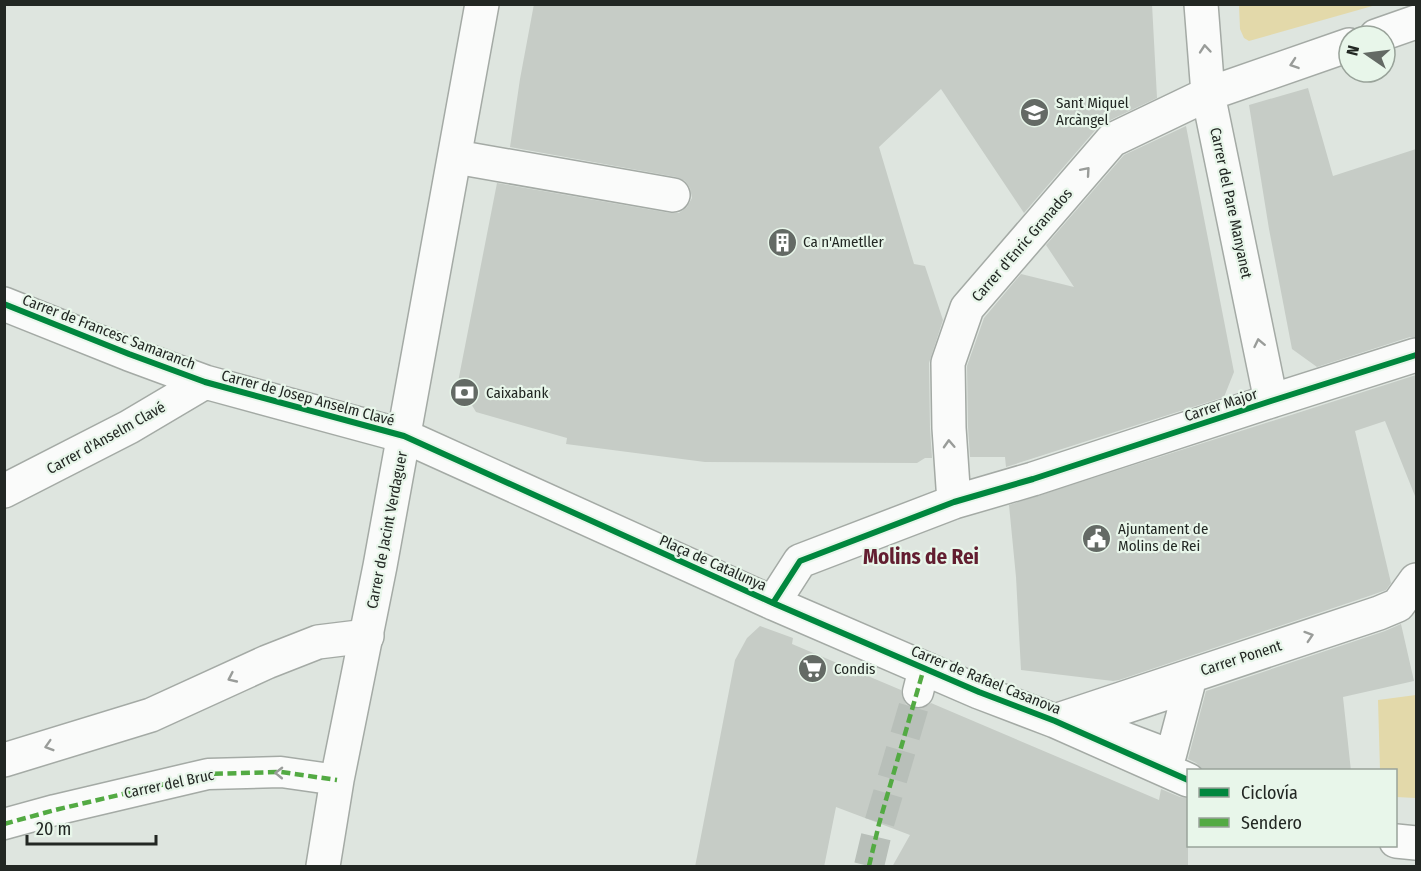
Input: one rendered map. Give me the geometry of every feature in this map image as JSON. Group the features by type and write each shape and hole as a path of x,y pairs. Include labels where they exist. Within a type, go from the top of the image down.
{"street":[{"name":"Carrer de Jacint Verdaguer","path":"323,867 337,780 367,636 456,157 482,4"},
{"name":"Carrer del Pare Manyanet","path":"1201,4 1208,94 1271,401"},
{"path":"1397,29 1416,22"},
{"name":"Carrer d'Enric Granados","path":"954,502 949,428 948,363 967,308 1112,140 1208,94 1337,49"},
{"path":"456,157 673,195"},
{"name":"Carrer de Francesc Samaranch","path":"4,304 205,382"},
{"name":"Carrer Major","path":"1034,479 1416,355"},
{"name":"Carrer de Josep Anselm Clavé","path":"205,382 404,436"},
{"name":"Carrer d'Anselm Clavé","path":"4,491 129,427 205,382"},
{"name":"Plaça de Catalunya","path":"404,436 773,603 800,561 954,502 1034,479"},
{"name":"Carrer Ponent","path":"1055,721 1379,613 1398,605 1416,580"},
{"name":"Carrer de Rafael Casanova","path":"773,603 921,680 979,692 1055,721 1187,780"},
{"path":"267,662 279,638 316,626"},
{"path":"4,760 150,715 267,662 318,642 367,636"},
{"name":"Carrer del Bruc","path":"4,824 208,774 281,772 337,780"},
{"path":"1397,840 1416,843"}],"shaded area":[{"path":"1239,4 1376,5 1249,41 1244,38 1240,29"},
{"path":"1416,695 1416,798 1397,797 1397,769 1380,769 1378,700"}],"building":[{"path":"534,4 1152,4 1157,98 1098,127 1024,213 941,89 879,147 914,264 925,266 943,320 929,363 932,458 925,458 917,463 705,462 566,444 567,438 476,412 458,382 497,183 670,213 679,213 687,207 692,198 690,188 685,181 676,177 510,147"},
{"path":"1308,88 1333,176 1416,149 1416,337 1317,367 1292,349 1269,229 1249,105"},
{"path":"1186,126 1234,372 1224,397 1006,467 1005,457 970,457 967,366 984,318 1021,274 1074,287 1046,245 1124,155"},
{"path":"1416,375 1416,496 1385,421 1355,431 1391,583 1386,590 1119,680 1021,670 1009,505"},
{"path":"1401,624 1414,681 1343,697 1351,769 1202,769 1188,759 1206,691"},
{"path":"760,626 793,638 792,644 901,690 906,704 913,709 923,708 931,703 1159,800 1161,789 1187,798 1188,867 892,867 910,835 836,807 824,867 695,867 735,660 747,638"}],"tunnel":[{"path":"869,866 918,692"}],"marked path":[{"path":"869,866 924,668"},
{"path":"4,824 208,774 281,772 337,780"}],"cycle path":[{"path":"4,304 205,382 404,436 773,603 979,692 1055,721 1187,780"},
{"path":"773,603 800,561 954,502 1033,479 1416,355"}],"place":[{"name":"Sant Miquel Arcàngel","path":"1035,112"},
{"name":"Ca n'Ametller","path":"782,242"},
{"name":"Caixabank","path":"465,393"},
{"name":"Ajuntament de Molins de Rei","path":"1097,538"},
{"name":"Condis","path":"813,669"}],"district":[{"name":"Molins de Rei","path":"921,557"}]}
